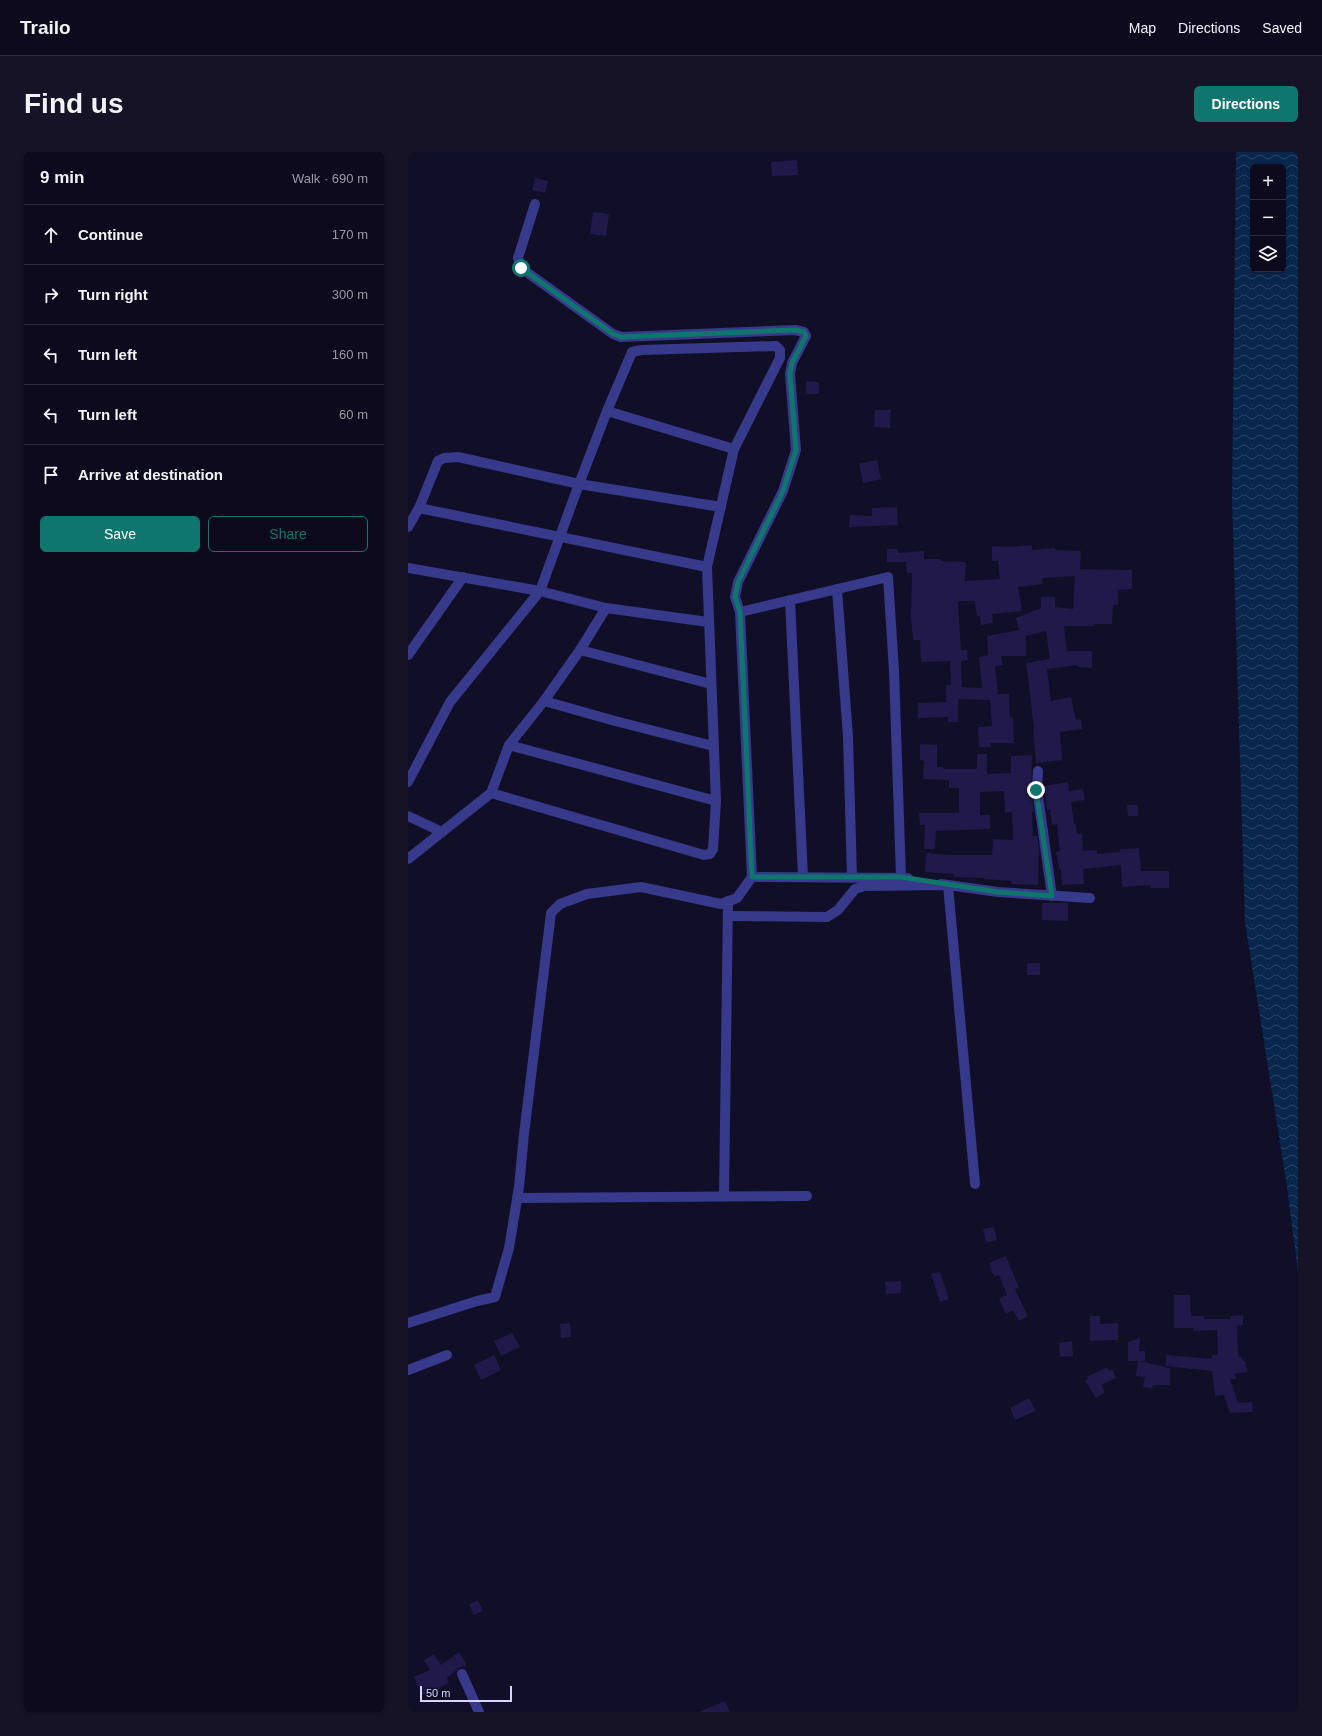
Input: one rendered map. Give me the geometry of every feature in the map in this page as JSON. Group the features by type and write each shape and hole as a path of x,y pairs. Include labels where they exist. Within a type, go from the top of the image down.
{"street":[{"path":"408,1323 469,1303 495,1297 509,1248 517,1198 551,913 560,904 587,894 641,887 721,904 737,898 752,877 740,612 735,597 738,582 783,491 796,450 790,374 792,363 806,336 804,332 795,330 621,337 613,334 521,268 518,258 535,204"},
{"path":"408,782 450,702 540,591 607,411 632,352 641,350 776,346 780,350 780,358 734,449 707,567 716,801 713,849 710,854 704,855 491,793"},
{"path":"607,411 734,449"},
{"path":"408,528 419,508 438,461 444,458 458,456 579,484 721,507"},
{"path":"419,508 707,567"},
{"path":"408,568 540,591 606,608 708,622"},
{"path":"408,655 463,577"},
{"path":"740,612 888,577 894,671 901,877"},
{"path":"837,589 848,737 852,877"},
{"path":"790,600 803,877"},
{"path":"408,859 491,793 509,745 544,701 580,650 606,608"},
{"path":"580,650 711,684"},
{"path":"544,701 714,746"},
{"path":"509,745 716,801"},
{"path":"1038,771 1036,790 1052,896"},
{"path":"408,816 442,832"},
{"path":"752,877 901,877 998,892 1090,898"},
{"path":"728,916 827,917 838,910 855,889 864,886 948,885"},
{"path":"948,885 975,1184"},
{"path":"724,1196 728,901"},
{"path":"517,1198 807,1196"},
{"path":"408,1370 447,1355"},
{"path":"462,1674 479,1712"}],"water":[{"path":"1236,152 1298,152 1298,1272 1287,1187 1245,922 1232,500"}],"building":[{"path":"797,160 798,175 772,176 771,162"},
{"path":"535,178 548,181 545,193 532,190"},
{"path":"593,212 609,214 606,236 590,234"},
{"path":"806,381 819,382 819,394 806,394"},
{"path":"875,410 891,410 890,428 874,427"},
{"path":"877,460 881,479 863,483 859,464"},
{"path":"897,507 898,525 849,527 850,515 872,516 872,508"},
{"path":"1032,545 1032,550 1055,548 1055,550 1081,551 1080,569 1132,570 1132,589 1118,590 1118,605 1113,605 1112,624 1094,624 1094,626 1064,626 1067,651 1092,651 1092,668 1078,667 1078,665 1047,669 1051,701 1071,697 1076,720 1081,719 1082,729 1060,732 1062,760 1036,763 1034,728 1026,663 1050,659 1046,631 1026,636 1026,656 1001,656 1003,665 995,666 998,694 1009,694 1010,718 1013,717 1014,743 990,743 991,747 979,747 978,727 992,726 990,700 958,699 958,722 948,722 948,717 918,718 918,703 946,702 946,685 951,685 950,661 921,662 920,640 913,640 911,617 912,573 907,573 906,562 887,562 887,549 898,549 898,553 924,551 924,559 941,559 941,561 966,562 965,581 1000,579 998,561 992,561 992,546 1008,547","holes":["1075,576 1073,609 1055,607 1055,597 1041,597 1041,608 1016,618 1019,630 987,636 988,655 979,657 982,688 962,687 961,661 968,660 967,650 961,650 958,601 975,601 977,616 980,616 981,625 993,623 992,614 1022,611 1018,587 1043,584 1042,578"]},
{"path":"920,744 937,745 937,767 943,767 943,769 977,769 977,754 987,754 987,774 1011,773 1011,756 1032,755 1031,790 1034,812 1032,812 1033,836 1037,836 1039,849 1038,885 1011,884 1012,881 954,877 954,874 925,872 926,853 950,855 992,855 993,839 1013,840 1012,812 1005,813 1004,791 980,792 980,815 990,815 990,829 936,831 935,849 924,849 925,825 920,825 919,813 959,813 959,788 949,788 949,780 923,779 924,761 920,760"},
{"path":"1068,782 1069,791 1083,789 1085,800 1071,802 1077,834 1082,834 1083,851 1097,850 1097,854 1120,852 1120,849 1139,848 1141,871 1169,871 1169,888 1150,888 1150,885 1122,887 1121,865 1083,869 1084,884 1062,885 1061,869 1059,869 1056,852 1060,851 1057,824 1052,825 1050,809 1047,810 1044,786"},
{"path":"1127,805 1138,805 1138,816 1128,816"},
{"path":"1042,903 1068,903 1068,921 1042,920"},
{"path":"1027,963 1040,963 1040,975 1027,975"},
{"path":"994,1227 997,1240 986,1242 983,1229"},
{"path":"1006,1256 1019,1288 1015,1289 1028,1316 1019,1321 1013,1310 1006,1314 999,1299 1007,1295 999,1275 994,1277 989,1263"},
{"path":"940,1272 949,1299 940,1302 931,1274"},
{"path":"901,1281 901,1293 886,1294 885,1282"},
{"path":"1174,1295 1190,1295 1191,1316 1204,1316 1204,1319 1231,1319 1231,1316 1243,1315 1243,1325 1237,1326 1238,1357 1241,1356 1243,1361 1245,1361 1247,1372 1235,1374 1236,1379 1230,1379 1238,1403 1252,1402 1253,1412 1230,1413 1224,1395 1215,1396 1212,1371 1166,1366 1166,1355 1212,1359 1212,1355 1218,1355 1217,1330 1194,1331 1194,1328 1174,1328"},
{"path":"1090,1316 1100,1316 1100,1324 1118,1323 1118,1340 1090,1341"},
{"path":"570,1323 571,1337 561,1338 560,1324"},
{"path":"512,1333 520,1347 501,1356 494,1341"},
{"path":"1140,1338 1139,1351 1145,1351 1145,1361 1140,1361 1170,1368 1170,1385 1153,1385 1152,1388 1143,1387 1145,1377 1136,1376 1138,1361 1128,1361 1128,1342"},
{"path":"1072,1341 1073,1356 1060,1357 1059,1343"},
{"path":"494,1355 501,1370 481,1380 474,1365"},
{"path":"1107,1367 1109,1371 1112,1369 1116,1378 1101,1385 1105,1392 1096,1398 1085,1381 1088,1379 1087,1377"},
{"path":"1029,1398 1036,1411 1015,1420 1010,1408"},
{"path":"478,1600 483,1611 474,1615 469,1604"},
{"path":"459,1652 467,1665 459,1668 447,1678 449,1683 422,1695 414,1677 430,1670 424,1660 434,1654 441,1665"},
{"path":"725,1701 730,1712 699,1712"}],"route":[{"path":"521,268 613,334 621,337 795,330 804,332 806,336 792,363 790,374 796,450 783,491 738,582 735,597 740,612 752,877 901,877 998,892 1052,896 1036,790"}]}
